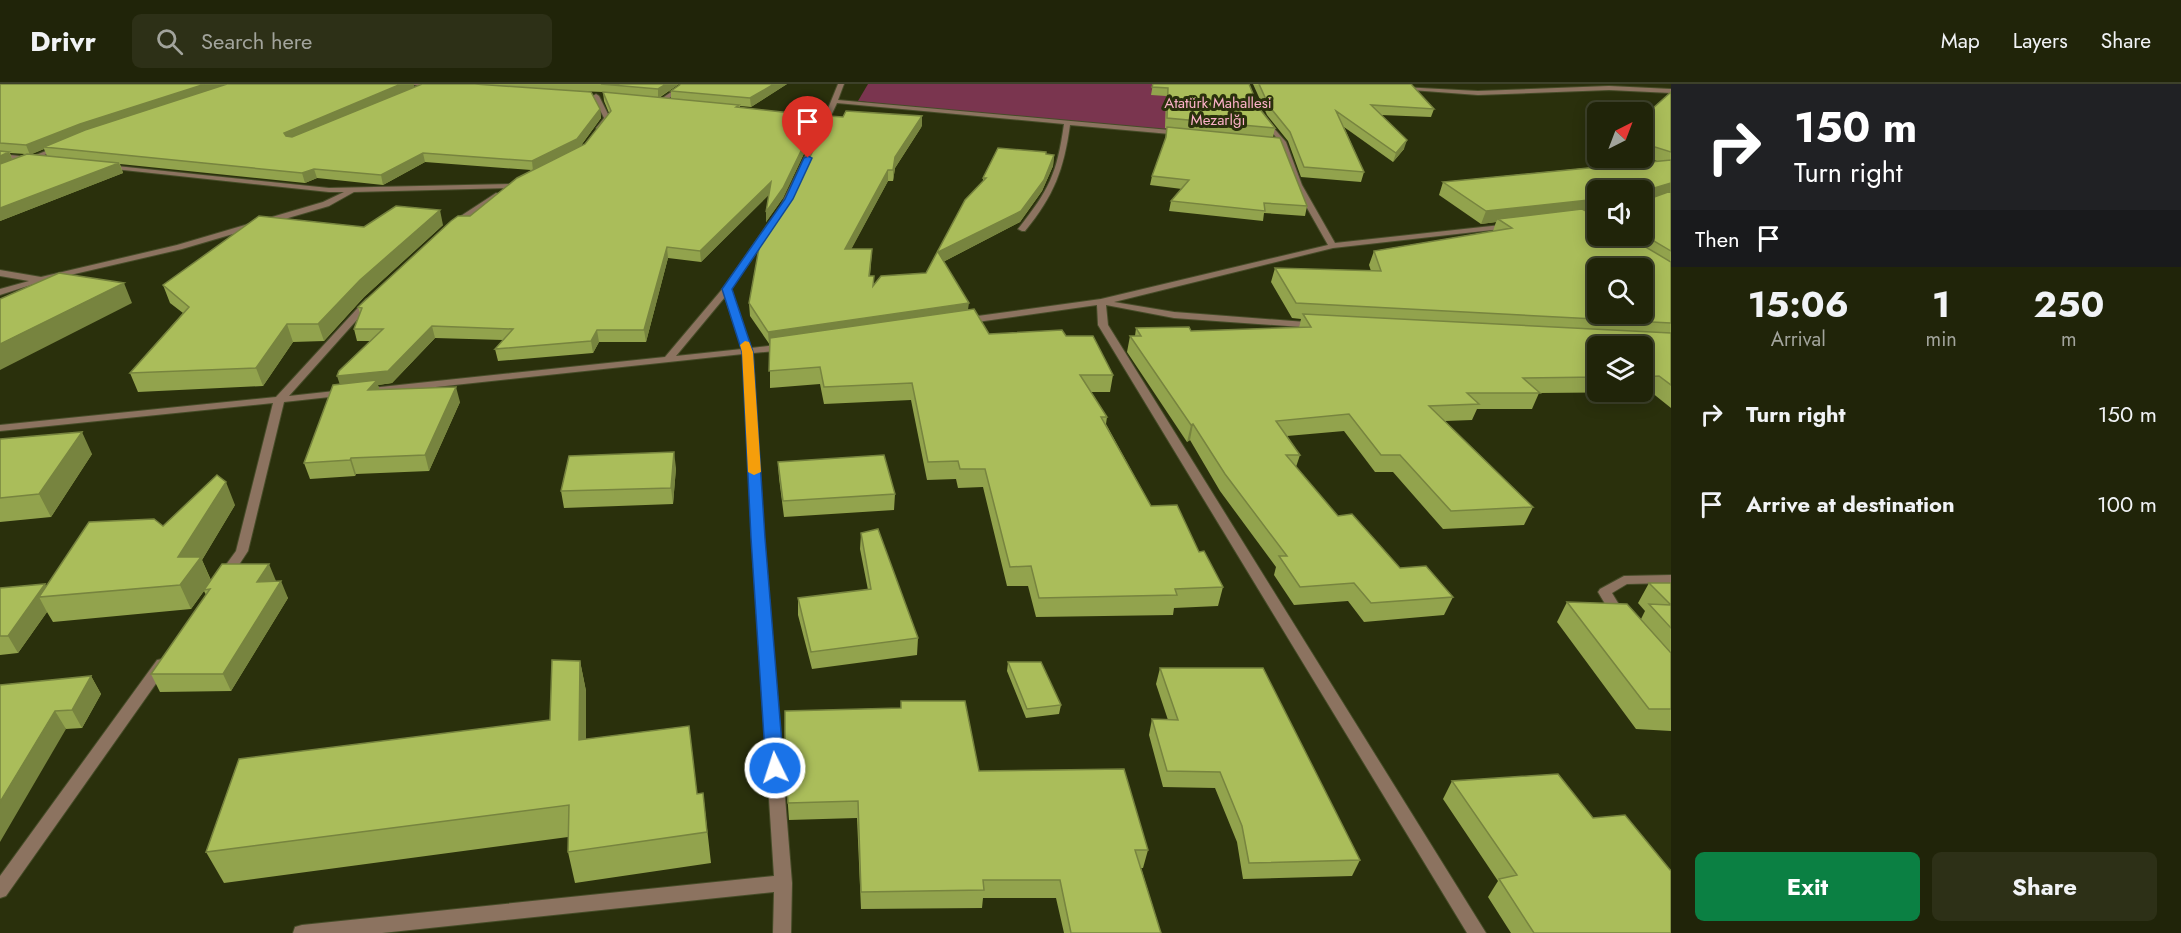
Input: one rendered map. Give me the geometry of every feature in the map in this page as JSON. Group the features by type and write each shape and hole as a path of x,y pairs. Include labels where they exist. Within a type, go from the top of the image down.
{"street":[{"path":"410,84 442,86"},
{"path":"660,102 687,84"},
{"path":"669,359 727,289 789,199 841,84"},
{"path":"410,94 430,86"},
{"path":"1396,89 1418,87 1478,93 1609,88 1671,91"},
{"path":"585,95 607,97"},
{"path":"594,135 607,118 596,96"},
{"path":"835,100 1187,133"},
{"path":"650,101 671,103"},
{"path":"793,115 827,118"},
{"path":"1262,116 1283,142 1298,185 1333,246"},
{"path":"1022,229 1042,207 1054,183 1063,157 1067,123"},
{"path":"1272,141 1283,142"},
{"path":"0,172 64,145"},
{"path":"0,156 55,161"},
{"path":"101,166 318,189 517,184 441,235"},
{"path":"0,292 179,247 326,204 355,189"},
{"path":"954,322 1101,302 1333,246 1520,225"},
{"path":"0,273 41,280"},
{"path":"727,289 748,352 758,538 783,884 782,933"},
{"path":"215,590 243,551 279,400 377,294"},
{"path":"1101,302 1174,315 1330,326"},
{"path":"1101,302 1103,325 1477,933"},
{"path":"361,392 794,346"},
{"path":"0,428 350,393"},
{"path":"1632,630 1616,612 1605,592 1624,580 1671,579"},
{"path":"0,890 166,658"},
{"path":"302,933 783,884"}],"green space":[{"name":"Atatürk Mahallesi Mezarlğı","path":"868,84 1235,84 1270,144 858,101"}],"building":[{"path":"0,84 205,84 80,124 26,145 0,143"},
{"path":"227,84 401,84 284,133 292,137 422,84 475,84 591,92 600,109 577,139 532,161 423,153 381,175 314,169 302,173 44,147 85,130"},
{"path":"601,84 666,84 658,89"},
{"path":"681,84 774,84 750,98 671,91"},
{"path":"1153,84 1249,84 1259,108 1275,128 1167,118 1168,88 1152,87"},
{"path":"1259,84 1411,84 1434,109 1371,105 1407,140 1396,153 1336,111 1364,172 1304,167 1290,132 1269,106"},
{"path":"603,92 739,105 736,107 818,116 783,188 766,212 771,182 700,251 667,247 644,330 597,330 591,341 495,349 513,329 432,326 388,371 337,376 339,371 383,329 354,329 362,308 358,307 451,221 458,216 470,216 517,178 585,144 611,111"},
{"path":"1671,92 1671,152 1653,146 1653,108"},
{"path":"846,111 922,116 895,157 893,170 888,170 845,249 872,249 869,276 874,276 873,286 881,276 926,273 965,200 986,178 983,178 998,148 1046,152 1046,154 1054,155 1044,180 1021,211 938,252 969,303 768,332 749,303 761,237 795,189 829,116 843,117"},
{"path":"1167,127 1280,138 1307,206 1264,203 1265,211 1171,201 1189,180 1152,176 1166,137"},
{"path":"27,154 119,163 0,208 0,164"},
{"path":"1671,160 1671,183 1653,188 1653,180 1587,180 1587,200 1486,211 1443,182 1588,168 1653,168 1653,162"},
{"path":"1671,191 1671,251 1653,240 1653,198"},
{"path":"396,206 440,210 360,280 318,324 287,324 256,368 130,373 189,307 163,285 259,216 364,227"},
{"path":"1582,209 1587,212 1587,246 1644,246 1671,262 1671,323 1653,322 1653,258 1587,258 1587,319 1296,303 1275,268 1381,271 1374,251 1512,228 1498,219"},
{"path":"59,273 124,283 0,344 0,299"},
{"path":"974,309 989,334 1062,330 1066,336 1093,336 1113,375 1080,375 1107,417 1101,417 1151,506 1177,505 1199,552 1204,551 1223,587 1175,589 1177,595 1039,598 1031,566 1010,567 985,469 960,469 958,461 928,462 912,383 824,387 820,367 769,371 770,338"},
{"path":"1303,314 1671,333 1671,385 1659,376 1653,376 1653,336 1587,336 1587,377 1523,378 1540,393 1467,393 1479,404 1429,406 1533,507 1451,511 1400,455 1381,455 1349,414 1276,421 1300,455 1286,455 1338,516 1352,514 1400,568 1426,566 1453,597 1371,603 1354,583 1300,587 1279,556 1287,556 1225,474 1193,424 1191,425 1130,336 1141,336 1136,328 1189,327 1191,331 1311,327"},
{"path":"377,380 368,390 456,387 425,455 351,458 350,460 304,463 333,385"},
{"path":"82,432 39,494 0,498 0,439"},
{"path":"674,452 671,488 561,491 569,456"},
{"path":"884,455 895,494 783,501 778,462"},
{"path":"217,475 226,482 178,557 201,557 180,585 39,597 89,522 154,519 163,526"},
{"path":"878,529 918,638 811,652 798,598 871,589 861,533"},
{"path":"222,564 269,564 257,582 281,581 223,674 151,674 210,589 204,590"},
{"path":"1649,583 1671,583 1671,605"},
{"path":"45,584 8,636 0,636 0,588"},
{"path":"1567,602 1627,604 1671,653 1671,709 1649,709"},
{"path":"1649,604 1671,605 1671,628"},
{"path":"552,660 580,661 579,740 689,726 697,794 703,793 707,832 568,852 569,805 206,852 239,759 550,720"},
{"path":"1008,662 1041,662 1061,705 1027,709"},
{"path":"1160,668 1263,668 1360,860 1249,863 1242,826 1220,772 1167,771 1152,719 1178,720"},
{"path":"91,676 72,710 55,711 0,802 0,685"},
{"path":"901,701 965,701 979,771 1124,769 1148,850 1135,850 1161,933 1071,933 1060,880 983,880 984,890 861,892 858,801 788,803 785,711 901,708"},
{"path":"1558,774 1593,818 1625,815 1671,871 1671,933 1534,933 1499,879 1517,875 1452,781"}],"slow traffic":[{"path":"745,345 748,352 754,472"}],"route":[{"path":"775,768 758,538 748,352 727,289 789,199 808,158"}]}
